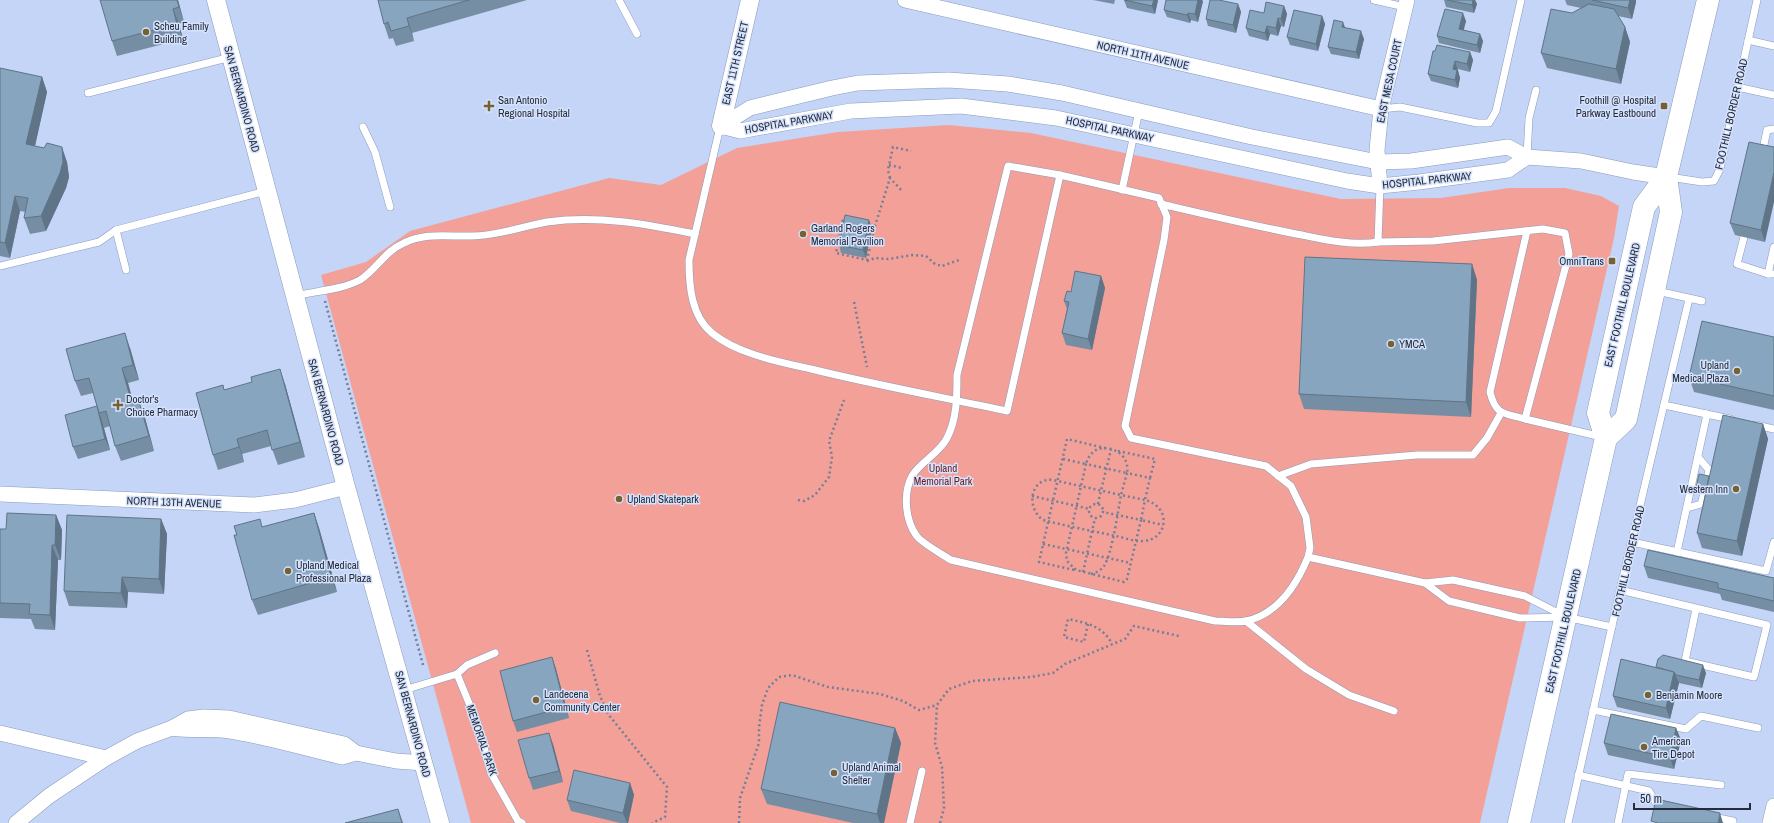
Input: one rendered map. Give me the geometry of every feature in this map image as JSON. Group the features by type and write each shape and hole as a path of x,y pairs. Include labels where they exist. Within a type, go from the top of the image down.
{"main road":[{"name":"EAST FOOTHILL BOULEVARD","path":"1606,438 1626,419 1670,212 1666,177 1708,0"},
{"name":"EAST FOOTHILL BOULEVARD","path":"1519,823 1606,438 1598,413 1642,215 1644,207 1666,177"}],"street":[{"name":"SAN BERNARDINO ROAD","path":"216,0 346,487 440,823"},
{"name":"EAST 11TH STREET","path":"720,126 750,0"},
{"name":"NORTH 11TH AVENUE","path":"904,0 1381,109"},
{"name":"EAST MESA COURT","path":"1380,186 1377,150 1381,109 1406,4"},
{"name":"HOSPITAL PARKWAY","path":"720,126 750,108 858,83 906,80 948,80 1008,84 1062,93 1252,137 1378,162 1411,161 1508,147 1527,157 1581,161 1666,177"},
{"name":"HOSPITAL PARKWAY","path":"720,126 740,131 851,111 961,106 1056,118 1347,181 1380,186 1508,170 1527,157"},
{"name":"NORTH 13TH AVENUE","path":"0,494 254,505 295,500 346,487"},
{"path":"16,823 49,796 106,758 137,741 172,728 188,719 216,717 344,744 356,753 396,761 424,763"},
{"path":"0,733 106,758"},
{"path":"1770,823 1774,806"}],"lane":[{"path":"619,0 637,34"},
{"path":"1374,0 1406,4"},
{"path":"1381,109 1400,107 1477,123 1489,123 1496,111 1521,0"},
{"name":"FOOTHILL BORDER ROAD","path":"1666,177 1702,182 1714,181 1720,169 1757,0"},
{"path":"1748,40 1774,46"},
{"path":"88,93 231,57"},
{"path":"1737,87 1774,95"},
{"path":"1527,157 1529,118 1536,90"},
{"path":"1122,190 1139,111"},
{"path":"720,126 688,260 693,300 699,318 712,333 732,345 778,361 858,381 1007,411 1060,175"},
{"path":"363,127 375,152 390,207"},
{"path":"1762,155 1767,130 1774,128"},
{"path":"1008,166 1060,175 1159,198 1166,217 1164,240 1125,426 1131,438 1266,466 1291,486 1306,517 1310,548 1300,578 1270,611 1246,621 1215,621 951,560 916,536 907,515 906,494 912,476 947,439 957,401 957,375 1008,166"},
{"path":"1378,242 1380,186"},
{"path":"0,266 99,242 116,230 267,191"},
{"path":"1161,204 1253,226 1321,239 1364,245 1378,242 1433,241 1543,228 1565,233 1569,254 1526,419"},
{"path":"295,296 348,285 360,280 382,258 404,242 439,234 480,236 547,222 583,219 648,224 695,234"},
{"path":"116,230 126,270"},
{"path":"1527,231 1490,392 1494,406 1501,413 1606,438"},
{"path":"1744,237 1737,264 1771,274 1774,247"},
{"path":"1654,291 1702,301"},
{"name":"FOOTHILL BORDER ROAD","path":"1568,823 1620,590 1689,299"},
{"path":"1664,405 1774,429"},
{"path":"1278,476 1311,464 1417,455 1473,455 1487,438 1501,413"},
{"path":"1676,552 1707,414"},
{"path":"1698,457 1709,470 1707,480"},
{"path":"1687,508 1701,504 1704,494"},
{"path":"1632,542 1766,571 1774,542"},
{"path":"1308,557 1425,583 1453,580 1525,596 1566,617"},
{"path":"1425,583 1449,601 1520,618 1566,617 1612,627"},
{"path":"1620,590 1766,625 1754,677 1685,661 1696,609"},
{"path":"1246,621 1306,669 1349,695 1394,710"},
{"path":"404,690 457,674 467,665 494,653"},
{"name":"MEMORIAL PARK","path":"457,674 473,711 491,773 518,821 522,823"},
{"path":"1593,710 1686,729 1701,716 1758,728"},
{"path":"910,823 922,771"},
{"path":"1618,823 1628,774 1721,784"},
{"path":"1578,775 1649,791 1656,803 1672,807"},
{"path":"1702,814 1733,821 1733,823"}],"path":[{"path":"867,261 874,226 890,178 889,165 893,147 911,150"},
{"path":"889,165 902,168"},
{"path":"890,178 903,192"},
{"path":"850,220 843,219 836,254 867,261 875,258 894,259 914,255 926,256 935,264 942,266 958,260"},
{"path":"868,224 874,226"},
{"path":"325,300 423,664"},
{"path":"854,302 867,367"},
{"path":"798,500 804,501 815,495 829,477 832,457 829,442 844,400"},
{"path":"1068,439 1111,449 1155,459 1127,579 1124,582 1039,562 1068,439"},
{"path":"1076,570 1068,561 1067,549 1086,464 1091,453 1095,450 1105,448"},
{"path":"1098,504 1111,449"},
{"path":"1091,574 1102,569 1107,558 1127,473 1128,468 1125,458 1118,451"},
{"path":"1063,459 1150,478"},
{"path":"1049,479 1058,481 1145,500 1157,505 1161,509 1164,520 1159,534 1148,541 1136,540 1043,520 1035,512 1032,505 1032,496 1034,491 1044,481 1049,479"},
{"path":"1032,496 1090,509"},
{"path":"1090,509 1094,504 1098,504"},
{"path":"1098,504 1103,508 1103,512"},
{"path":"1090,509 1090,513 1095,518"},
{"path":"1103,512 1163,525"},
{"path":"1095,518 1099,517 1103,512"},
{"path":"1083,572 1095,518"},
{"path":"1043,544 1131,563"},
{"path":"1088,624 1084,642 1064,637 1068,619 1088,624 1101,630 1112,644"},
{"path":"940,823 944,808 942,767 935,743 937,705 949,689 972,681 1031,677 1053,673 1065,664 1125,639 1134,626 1179,636"},
{"path":"587,650 600,696 608,714 667,787 665,817 652,823"},
{"path":"739,823 740,798 760,743 759,727 762,704 768,688 779,677 792,676 828,687 880,694 903,701 919,710 937,705"}],"green space":[{"name":"Upland Memorial Park","path":"949,125 1031,133 1341,199 1441,198 1509,188 1565,188 1601,196 1619,206 1614,238 1480,823 471,823 321,275 366,262 410,231 609,178 661,185 737,148 838,132"}],"building":[{"name":"Scheu Family Building","path":"100,0 177,0 179,7 173,9 177,24 112,41"},
{"path":"378,0 469,0 407,18 409,26 391,31 388,22 384,24"},
{"path":"1124,0 1154,0 1152,6"},
{"path":"1166,0 1198,0 1195,14 1188,13 1187,15 1164,10"},
{"path":"1210,0 1219,0 1238,4 1233,25 1206,19"},
{"path":"1447,0 1473,0 1472,5"},
{"path":"1592,0 1630,0 1628,8"},
{"path":"1266,2 1284,6 1281,19 1278,18 1276,28 1267,26 1265,33 1246,28 1250,10 1264,13"},
{"path":"1589,4 1614,9 1625,27 1616,69 1541,53 1551,9 1572,13"},
{"path":"1445,9 1463,13 1459,29 1480,34 1477,45 1437,36"},
{"path":"1294,10 1322,16 1316,44 1287,37"},
{"path":"1334,20 1343,22 1342,27 1361,31 1356,52 1328,47"},
{"path":"1437,45 1470,52 1467,64 1455,61 1453,69 1457,70 1455,80 1428,74 1433,51 1435,51"},
{"path":"0,68 42,77 26,144 44,148 47,143 62,147 63,162 60,173 41,216 24,218 28,198 15,196 5,243 0,242"},
{"path":"1749,142 1774,147 1774,172 1761,230 1730,223"},
{"path":"845,215 869,220 863,250 839,245"},
{"name":"YMCA","path":"1305,257 1472,264 1466,402 1299,394"},
{"path":"1075,271 1101,276 1088,339 1062,333 1069,302 1064,301 1067,291 1071,292"},
{"name":"Upland Medical Plaza","path":"1702,321 1774,337 1774,396 1689,377"},
{"path":"125,333 133,365 122,368 132,404 139,402 149,436 115,446 106,411 99,413 89,378 75,381 66,349"},
{"path":"280,369 300,442 272,450 267,430 237,439 239,447 213,455 196,393 223,385 224,390 252,382 251,377"},
{"path":"97,406 105,439 73,447 65,415"},
{"name":"Western Inn","path":"1723,415 1763,424 1737,541 1697,533"},
{"path":"1699,474 1709,476 1706,490 1696,488"},
{"path":"7,513 56,515 55,545 52,545 50,615 29,614 30,604 0,603 0,529 6,529"},
{"name":"Upland Medical Professional Plaza","path":"314,513 331,577 252,600 234,535 237,535 234,526 260,519 262,527"},
{"path":"67,515 161,519 159,579 122,577 121,593 64,591"},
{"path":"1648,550 1774,578 1774,601 1718,588 1718,583 1644,566"},
{"path":"1663,655 1703,665 1699,680 1676,675 1674,672 1656,667 1658,659"},
{"name":"Landecena Community Center","path":"552,657 565,707 513,721 500,671"},
{"name":"Benjamin Moore","path":"1621,659 1674,672 1666,708 1613,696"},
{"name":"Upland Animal Shelter","path":"780,702 895,728 877,814 761,789"},
{"path":"1611,714 1676,728 1670,758 1604,743"},
{"path":"549,733 559,771 529,778 518,740"},
{"path":"574,770 630,783 623,813 567,800"},
{"path":"1656,799 1720,813 1718,823 1658,823 1651,821"},
{"path":"398,809 402,823 345,823"}],"place":[{"name":"Scheu Family Building","path":"146,32"},
{"name":"San Antonio Regional Hospital","path":"489,106"},
{"name":"Foothill @ Hospital Parkway Eastbound","path":"1664,106"},
{"name":"Garland Rogers Memorial Pavilion","path":"803,234"},
{"name":"OmniTrans","path":"1612,261"},
{"name":"YMCA","path":"1391,344"},
{"name":"Upland Medical Plaza","path":"1737,371"},
{"name":"Doctor's Choice Pharmacy","path":"118,405"},
{"name":"Western Inn","path":"1736,489"},
{"name":"Upland Skatepark","path":"619,499"},
{"name":"Upland Medical Professional Plaza","path":"288,571"},
{"name":"Benjamin Moore","path":"1648,695"},
{"name":"Landecena Community Center","path":"536,700"},
{"name":"American Tire Depot","path":"1644,747"},
{"name":"Upland Animal Shelter","path":"834,773"}]}
